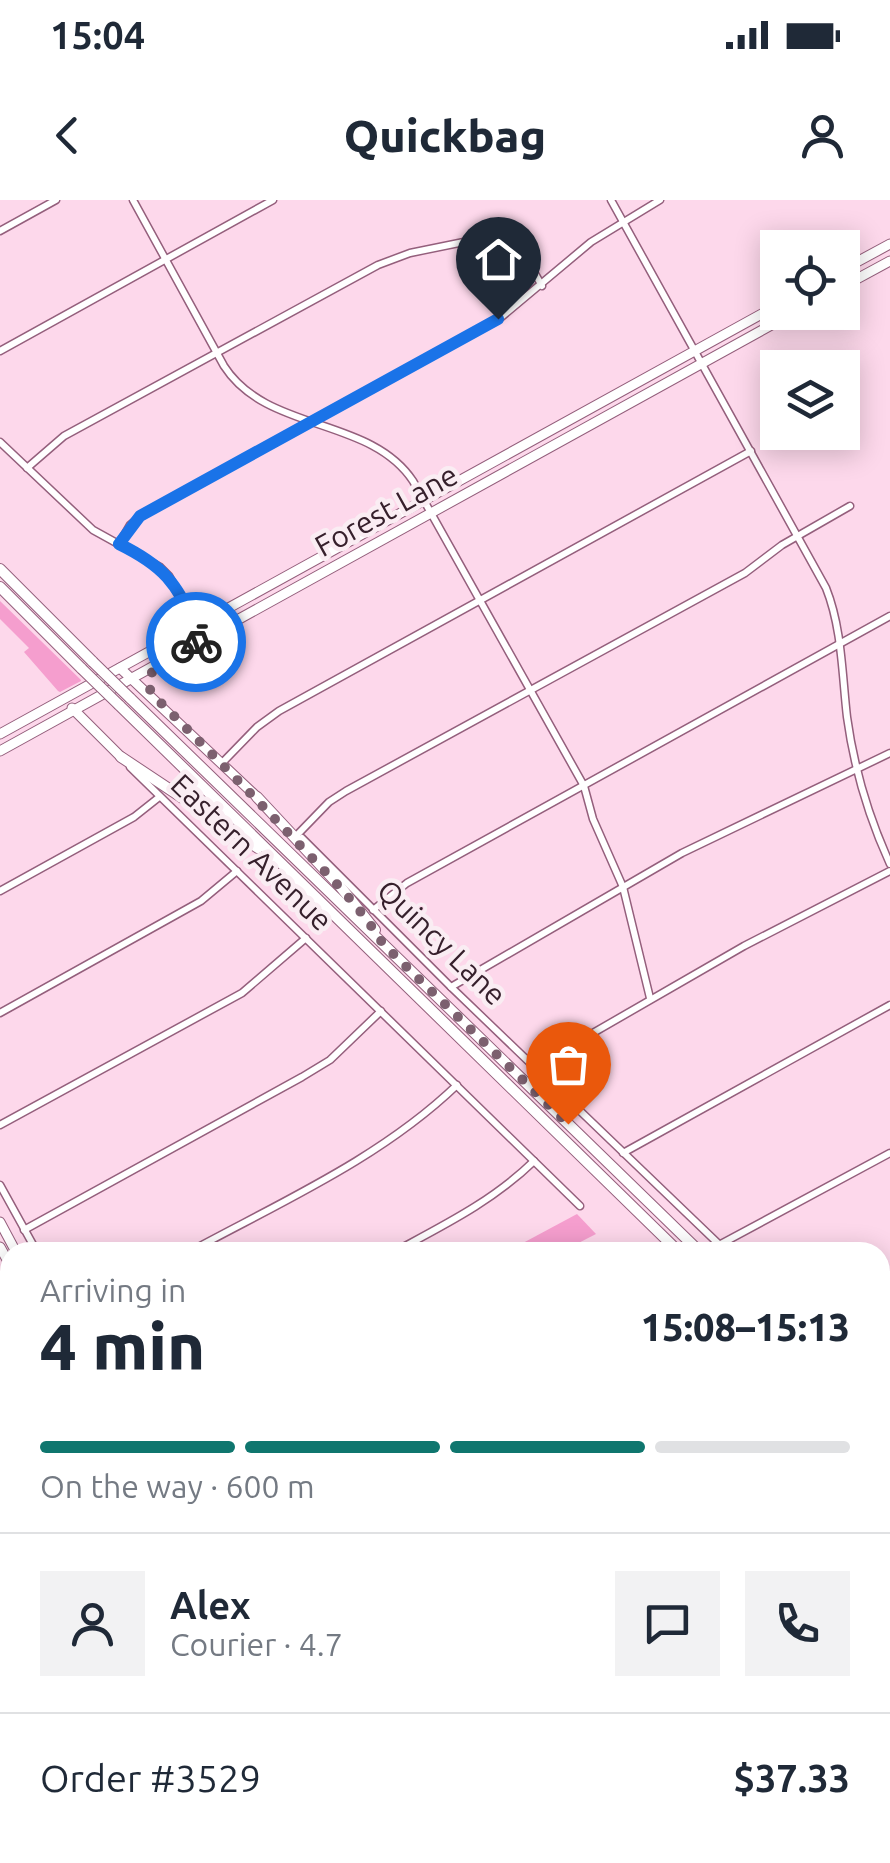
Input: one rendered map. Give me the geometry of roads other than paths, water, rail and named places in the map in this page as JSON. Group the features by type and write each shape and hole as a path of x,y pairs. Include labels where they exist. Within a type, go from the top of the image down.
{"highway":[{"path":"0,569 695,1242"},
{"path":"0,587 668,1242"},
{"path":"121,758 229,826 287,869"},
{"path":"256,796 368,919 383,944"}],"main road":[{"path":"860,260 890,244"},
{"path":"860,277 890,261"},
{"path":"860,268 864,275"},
{"name":"Forest Lane","path":"0,734 760,315"},
{"path":"757,317 760,323"},
{"name":"Forest Lane","path":"0,751 764,330"},
{"path":"575,416 582,430"},
{"path":"349,542 356,554"},
{"path":"276,582 283,594"},
{"path":"152,694 148,677 158,664"},
{"name":"Quincy Lane","path":"120,668 256,796"},
{"name":"Eastern Avenue","path":"66,697 73,711 121,758"}],"street":[{"path":"0,231 56,200"},
{"path":"133,200 231,377 249,394 388,453 406,469 584,786 593,819 623,887 650,998"},
{"path":"0,351 273,200"},
{"path":"534,1067 650,998 890,868 858,770 833,604 611,200"},
{"path":"119,544 140,516 498,319 590,242 660,200"},
{"path":"27,468 64,436 378,264 410,252 497,234 518,244 542,286"},
{"path":"0,442 92,530 160,567 203,638"},
{"path":"222,762 279,711 751,451"},
{"path":"298,834 329,802 346,791 745,573 850,506"},
{"path":"373,910 407,884 890,616"},
{"path":"450,986 682,853 890,754"},
{"name":"Eastern Avenue","path":"121,758 580,1206"},
{"name":"Quincy Lane","path":"256,796 717,1242"},
{"path":"0,891 134,817 158,798"},
{"path":"0,1012 201,901 237,871"},
{"path":"0,1126 242,993 306,938"},
{"path":"623,1153 890,1005"},
{"path":"24,1230 330,1060 381,1011"},
{"path":"208,1242 383,1146 457,1085"},
{"path":"726,1242 890,1153"},
{"path":"413,1242 480,1206 535,1160"},
{"path":"0,1186 31,1242"}]}
